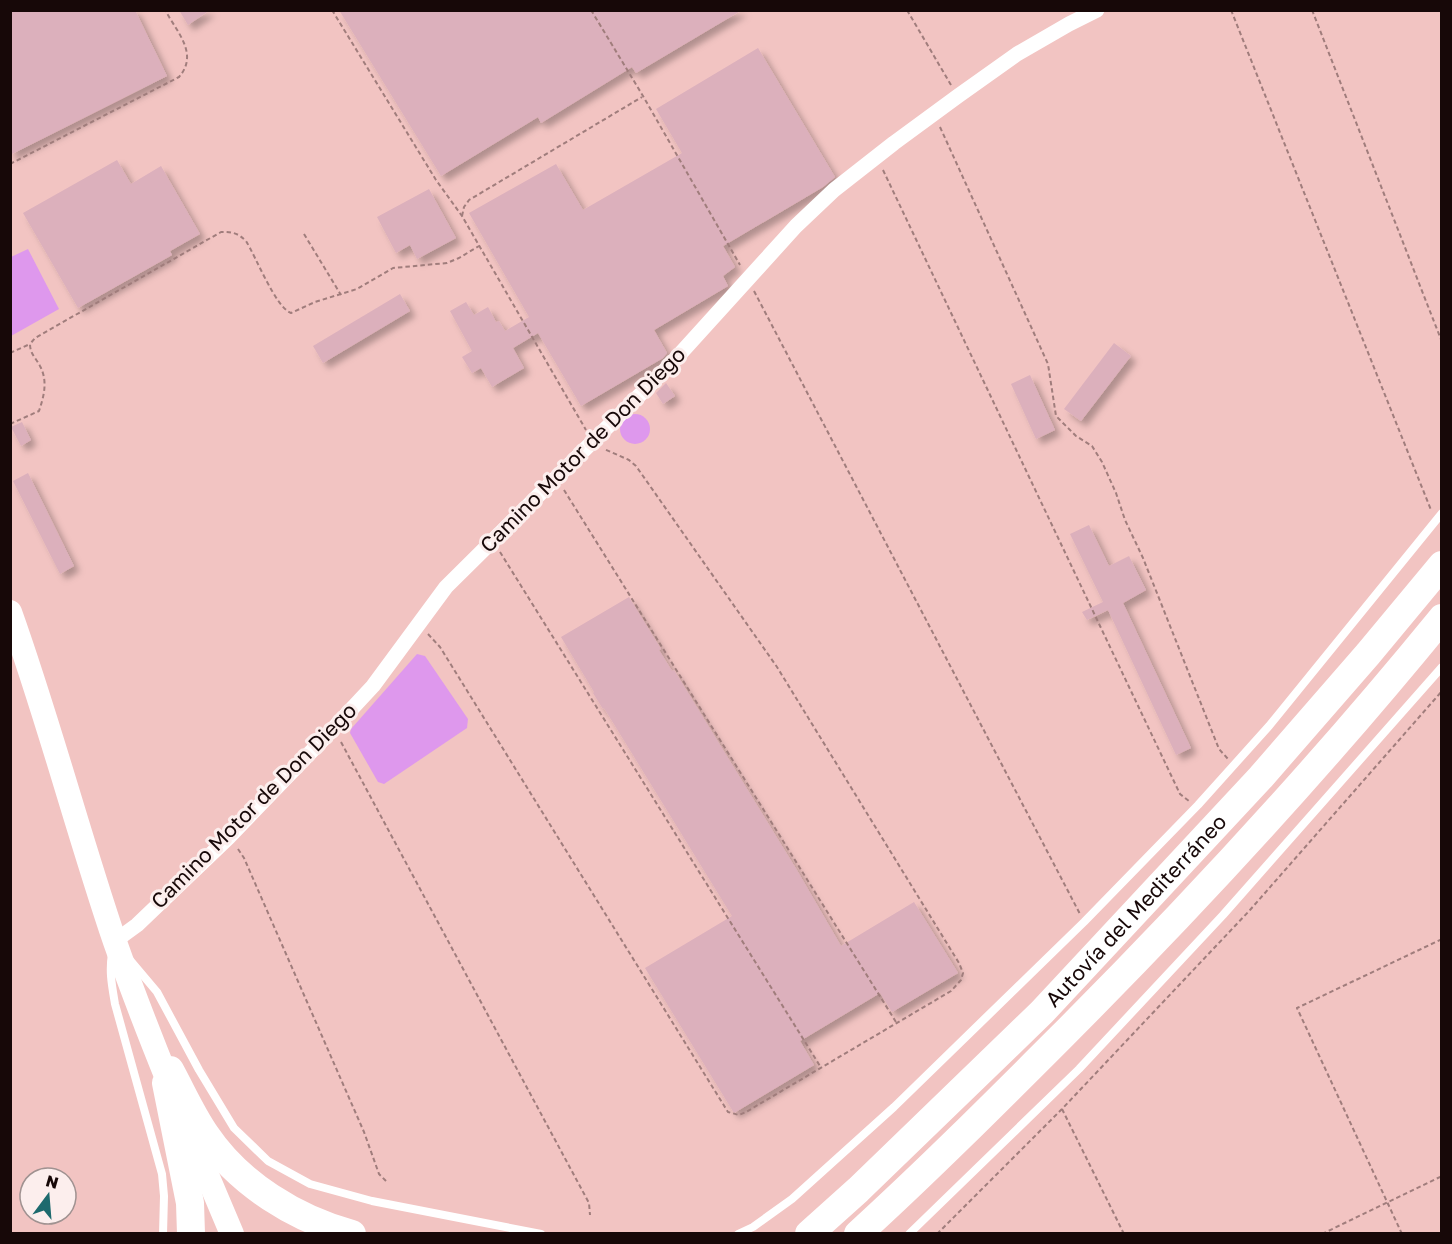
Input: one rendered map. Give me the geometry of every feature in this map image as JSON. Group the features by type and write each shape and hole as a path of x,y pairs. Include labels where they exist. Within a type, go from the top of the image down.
{"highway":[{"name":"Autovía del Mediterráneo","path":"809,1233 858,1190 1042,1012 1261,777 1442,565"},
{"name":"Autovía del Mediterráneo","path":"865,1229 1007,1092 1209,886 1442,618"},
{"path":"790,1233 892,1142 1084,955 1129,919"},
{"path":"167,1071 190,1203 191,1233"},
{"path":"167,1071 206,1135 231,1167 264,1192 307,1217 352,1233"}],"main road":[{"path":"10,612 30,667 115,941 232,1233"},
{"path":"167,1071 242,1233"}],"street":[{"name":"Camino Motor de Don Diego","path":"115,941 137,925 229,837 333,729 373,686 446,587 670,365 796,226 834,190 958,96 1017,54 1097,10"}],"lane":[{"path":"738,1233 753,1227 792,1199 894,1107 1084,922 1234,766 1442,513"},
{"path":"909,1233 1087,1060 1223,915 1442,667"},
{"path":"115,941 110,965 110,981 129,1059 162,1174 163,1233"},
{"path":"115,941 157,993 199,1071 234,1128 268,1161 310,1184 372,1201 541,1233"}],"path":[{"path":"10,164 179,77 185,70 189,58 184,43 165,10"},
{"path":"332,10 436,180 480,245 593,441 636,466 777,668 959,963 963,973 961,980 951,991 739,1115 728,1112 440,647 416,625"},
{"path":"591,10 644,96 748,279 1084,922"},
{"path":"907,10 958,96"},
{"path":"1231,10 1436,521"},
{"path":"1312,10 1442,342"},
{"path":"462,216 469,200 644,96"},
{"path":"934,114 1048,364 1056,416 1076,436 1092,446 1102,462 1219,749 1234,766"},
{"path":"877,157 1180,794 1196,807"},
{"path":"10,353 30,344 35,338 221,232 232,232 240,235 246,241 278,301 287,312 291,313 315,302 357,289 393,268 447,263 480,245"},
{"path":"304,234 341,295"},
{"path":"10,424 39,411 44,397 45,381 40,366 30,350 30,344"},
{"path":"556,477 896,1023"},
{"path":"493,539 820,1066"},
{"path":"937,1233 1062,1109 1250,910 1442,691"},
{"path":"333,729 589,1203 590,1215"},
{"path":"229,837 244,858 364,1132 379,1174 386,1181"},
{"path":"1402,1233 1297,1008 1442,939"},
{"path":"1062,1109 1124,1233"},
{"path":"1322,1233 1442,1176"}],"shaded area":[{"path":"28,249 59,309 11,336 11,257"},
{"path":"635,414 645,419 650,429 645,439 635,444 625,439 620,429 625,419"},
{"path":"417,654 425,656 468,719 467,728 384,784 378,782 350,733 351,729"}],"building":[{"path":"10,10 135,10 167,76 10,155"},
{"path":"179,10 210,10 188,25"},
{"path":"339,10 742,10 636,73 632,67 541,123 538,117 441,176"},
{"path":"758,48 835,177 823,187 723,246 735,267 723,276 728,286 654,330 667,353 663,358 581,406 538,333 513,348 524,368 492,387 481,368 472,373 462,357 472,351 450,311 466,302 474,315 488,307 496,322 499,321 505,331 529,317 469,213 556,164 583,210 682,153 656,109"},
{"path":"117,160 131,184 161,166 200,234 170,251 172,255 78,308 23,213"},
{"path":"429,189 456,238 417,259 410,245 396,253 377,217"},
{"path":"400,294 410,311 323,363 313,346"},
{"path":"1114,343 1131,356 1081,421 1064,409"},
{"path":"1030,375 1055,430 1036,439 1011,384"},
{"path":"666,383 675,396 663,404 656,393"},
{"path":"22,422 31,440 21,446 11,427"},
{"path":"28,473 74,566 60,574 13,481"},
{"path":"1089,525 1109,566 1129,556 1146,590 1123,603 1191,748 1176,755 1108,610 1087,620 1082,612 1103,602 1070,534"},
{"path":"629,597 661,649 659,650 672,671 674,670 841,946 914,902 958,973 892,1012 880,993 800,1041 814,1065 734,1113 645,968 732,916 593,693 561,637"}]}
